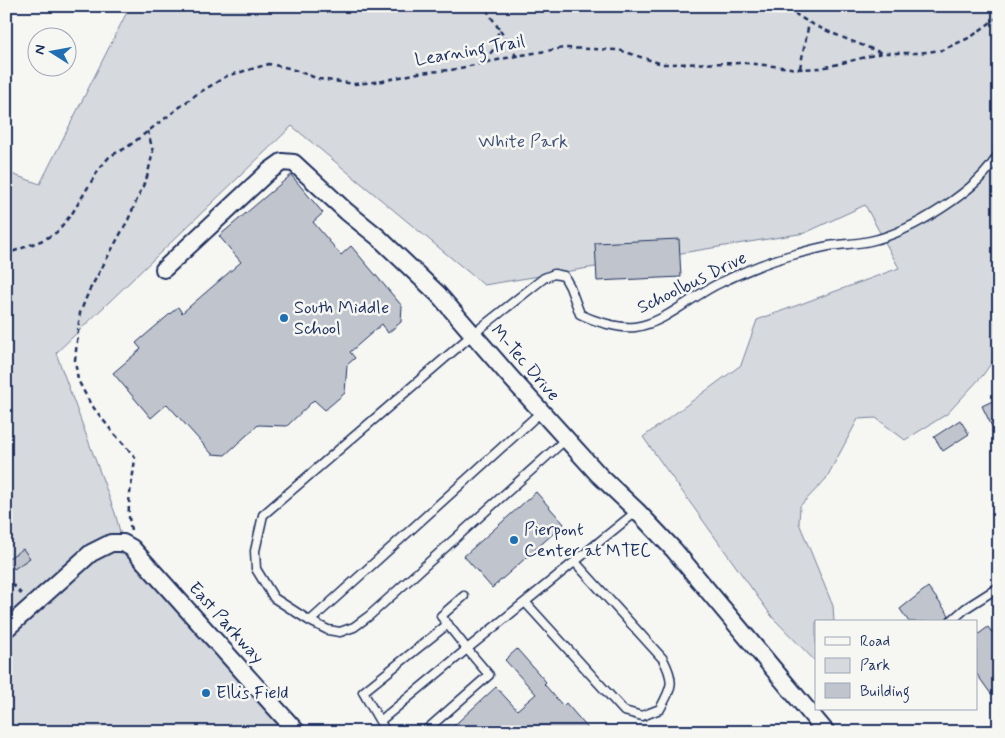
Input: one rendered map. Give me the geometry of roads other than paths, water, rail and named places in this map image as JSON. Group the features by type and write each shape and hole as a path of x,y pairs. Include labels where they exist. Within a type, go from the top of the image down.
{"street":[{"name":"M-Tec Drive","path":"164,269 268,172 282,162 294,163 347,212 378,237 438,294 541,412 599,475 637,511 680,557 826,732"},
{"name":"East Parkway","path":"6,629 91,554 111,543 123,543 132,548 297,732"}],"lane":[{"name":"Schoolbus Drive","path":"473,334 527,290 544,278 554,274 564,276 580,314 591,320 634,327 654,322 719,283 753,269 793,254 829,246 871,240 909,226 951,202 979,179 999,153"},
{"path":"473,334 263,515 255,552 256,569 274,598 328,630 340,632 354,627 369,616 566,439"},
{"path":"310,621 541,412"},
{"path":"380,721 637,511"},
{"path":"525,602 624,711 642,716 660,709 668,694 672,676 663,659 574,562"},
{"path":"952,620 966,608 999,587"},
{"path":"424,732 489,676 441,616 464,596"},
{"path":"386,732 363,692 448,624"}],"place":[{"name":"South Middle School","path":"284,318"},
{"name":"Pierpont Center at MTEC","path":"514,540"},
{"name":"Ellis Field","path":"206,693"}],"park label":[{"name":"White Park","path":"523,142"}]}
